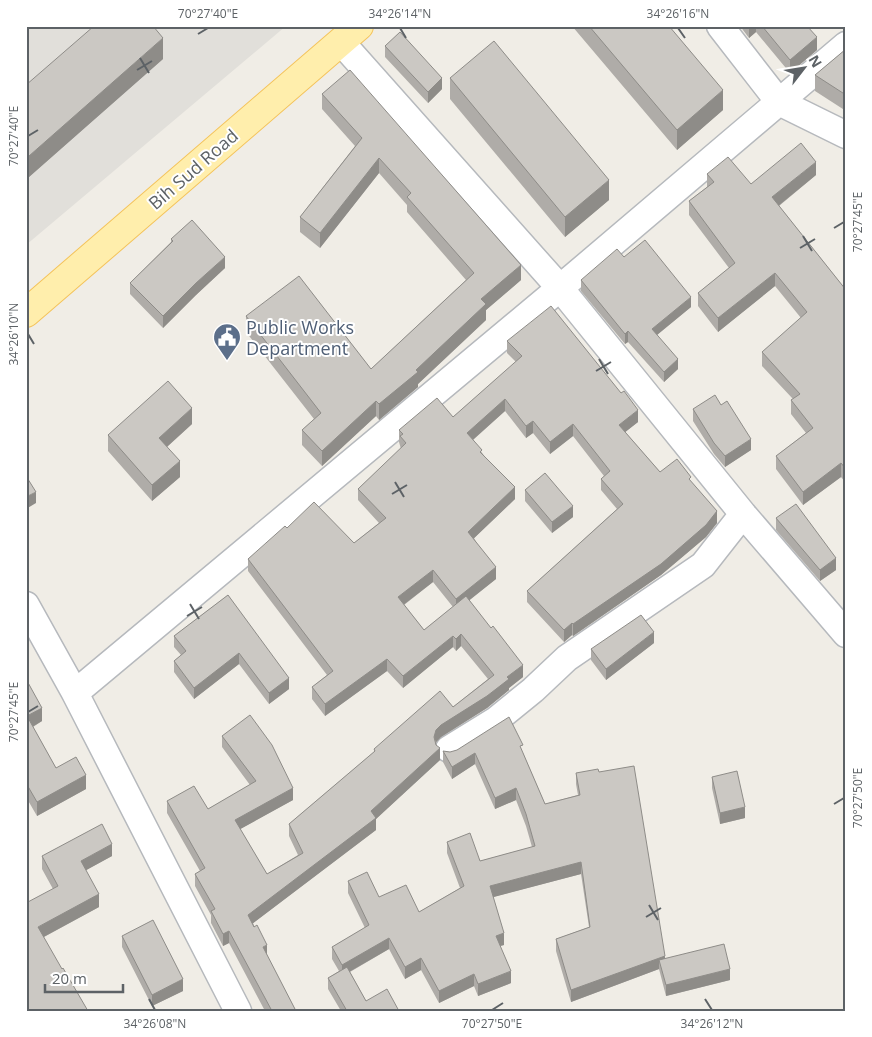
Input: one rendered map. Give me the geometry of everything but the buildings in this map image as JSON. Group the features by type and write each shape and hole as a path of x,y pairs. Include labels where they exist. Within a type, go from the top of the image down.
{"main road":[{"name":"Bih Sud Road","path":"26,313 350,34"}],"street":[{"path":"720,26 779,102 846,134"},
{"path":"350,34 560,288 743,514 846,634"},
{"path":"75,693 560,288 846,45"},
{"path":"448,749 496,720 533,690 566,658 703,565 743,514"},
{"path":"26,605 75,693 238,1011"}],"shaded area":[{"path":"26,26 286,26 26,245"}],"place":[{"name":"Public Works Department","path":"227,361"}]}
